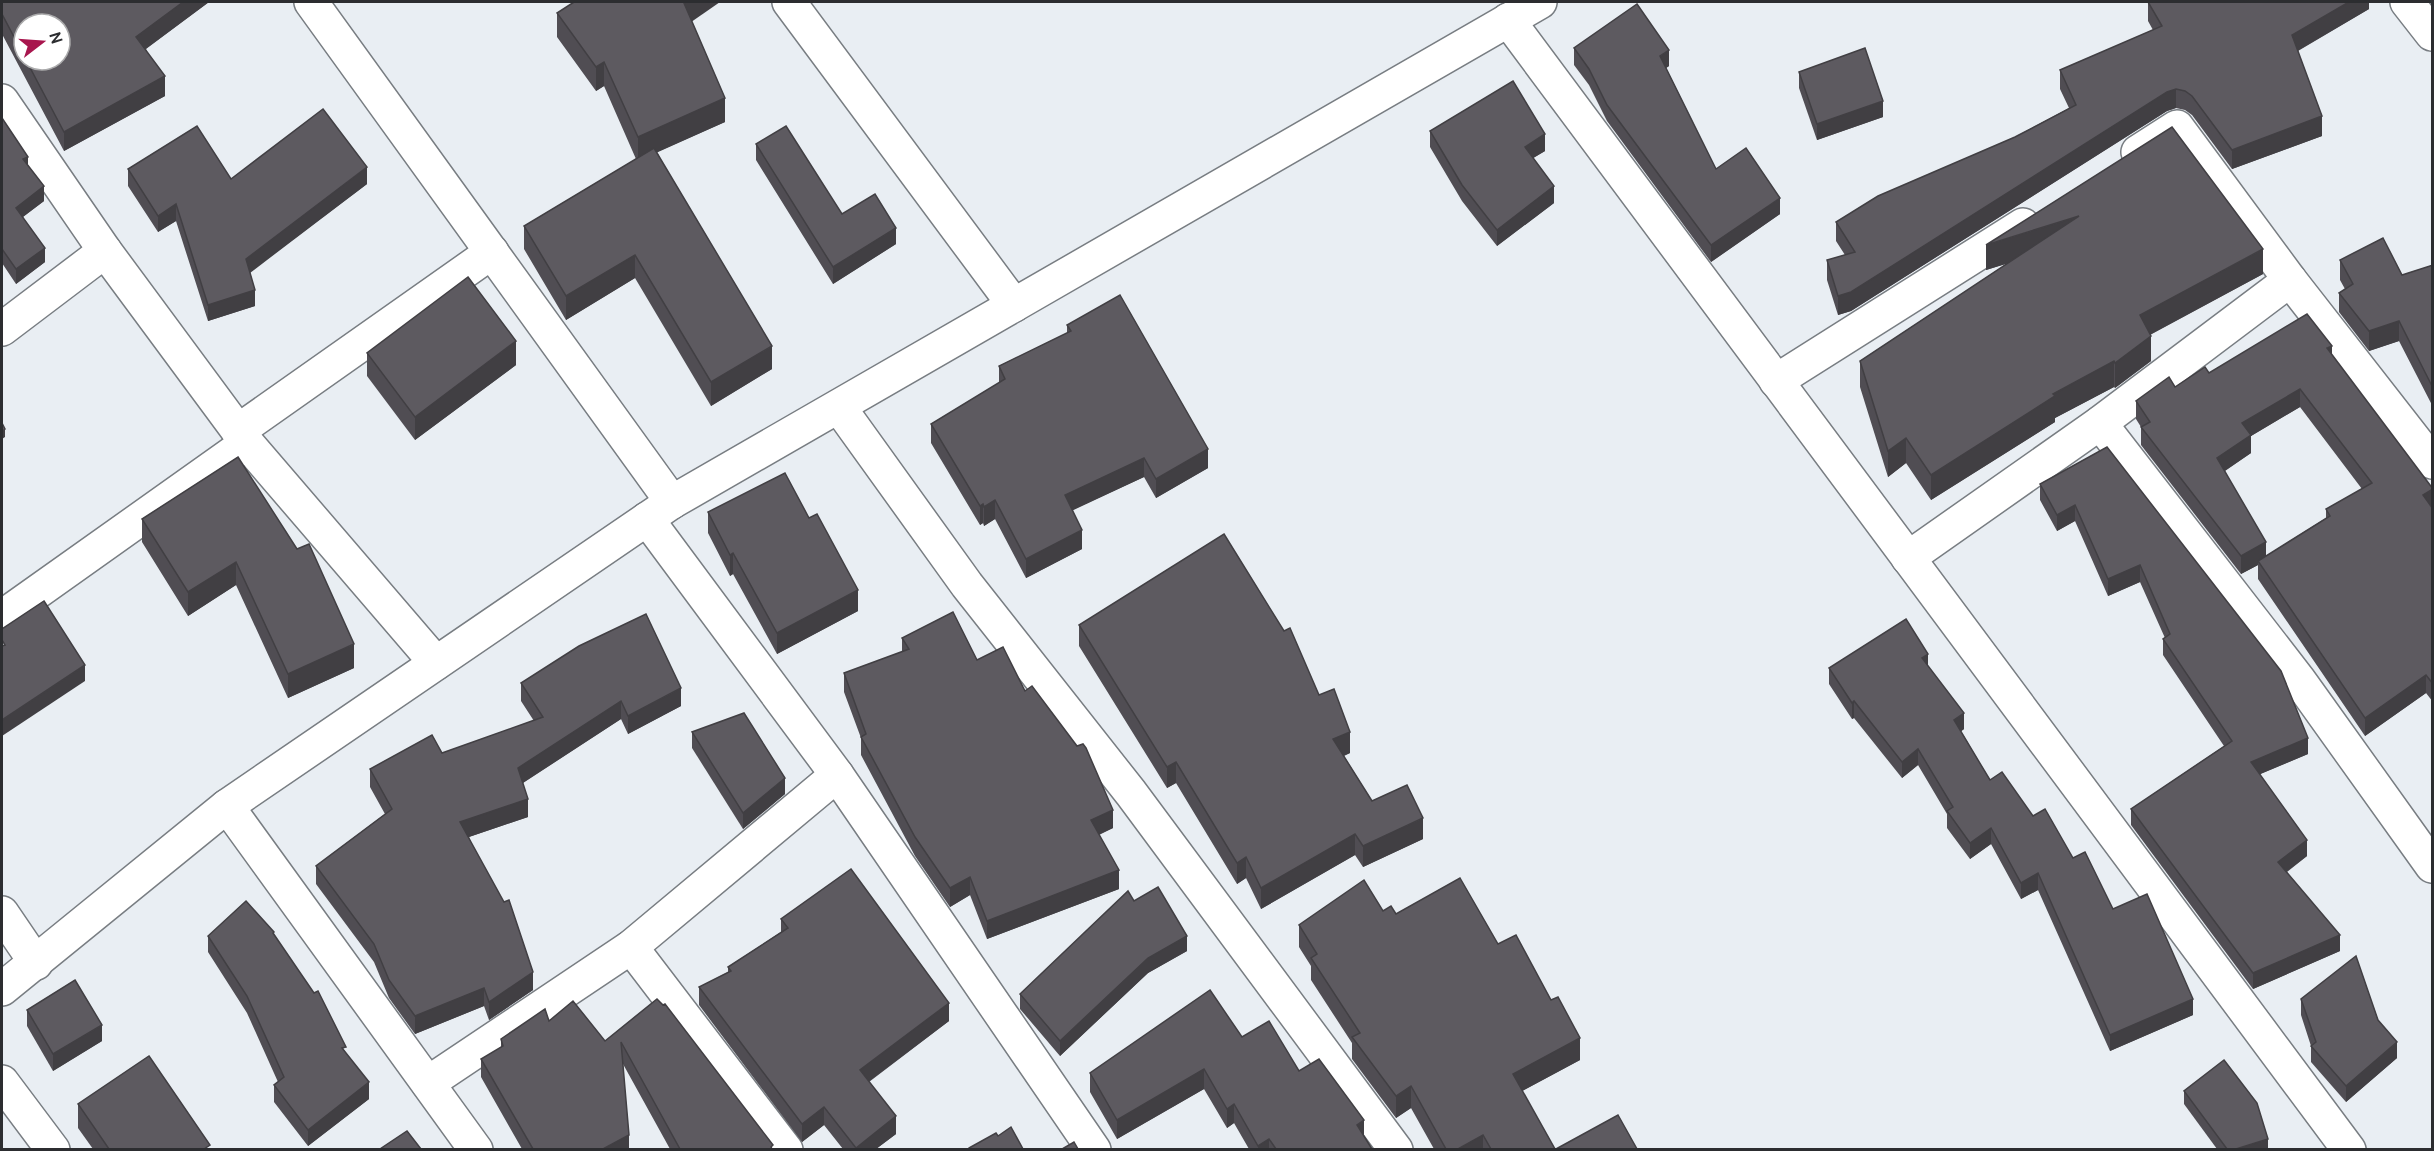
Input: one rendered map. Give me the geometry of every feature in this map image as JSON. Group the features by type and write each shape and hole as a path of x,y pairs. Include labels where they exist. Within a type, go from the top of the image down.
{"street":[{"path":"311,2 492,252 660,510 837,775 1094,1149"},
{"path":"789,2 1014,305"},
{"path":"2,989 227,806 660,510 1540,2"},
{"path":"2407,2 2433,34"},
{"path":"1508,20 2349,1149"},
{"path":"2,101 105,251 243,437 436,663"},
{"path":"2117,165 2177,128 2290,280 2433,462"},
{"path":"1776,381 2047,210"},
{"path":"2,329 105,251"},
{"path":"2,617 492,252"},
{"path":"1908,558 2100,423 2290,280"},
{"path":"839,407 967,585 1131,793 1396,1149"},
{"path":"2100,423 2299,681 2433,866"},
{"path":"428,1083 631,947 837,775"},
{"path":"227,806 476,1149"},
{"path":"2,913 36,963"},
{"path":"631,947 786,1149"},
{"path":"2,1082 53,1149"}],"building":[{"path":"2,2 183,2 136,37 165,76 64,132 32,72 72,72 72,12 12,12 12,33 2,14"},
{"path":"574,2 686,2 684,3 725,98 638,137 604,62 596,67 557,13"},
{"path":"2148,2 2349,2 2292,35 2322,116 2232,150 2192,96 2176,89 2167,92 1851,292 1838,296 1827,260 1855,252 1836,222 1878,196 2015,137 2076,105 2060,70 2162,26"},
{"path":"1637,4 1669,50 1660,56 1716,169 1746,148 1780,198 1711,245 1607,105 1589,69 1574,48"},
{"path":"1865,48 1883,101 1817,124 1799,72"},
{"path":"1513,81 1545,134 1525,147 1554,186 1497,230 1462,185 1430,131"},
{"path":"323,109 367,167 246,259 255,290 208,305 176,204 158,216 128,169 197,126 231,179"},
{"path":"2,118 28,157 23,159 44,186 16,208 45,248 16,269 2,249"},
{"path":"786,126 842,214 875,194 896,228 833,267 756,144"},
{"path":"2172,127 2263,249 2140,315 2151,336 2115,363 2114,361 2053,394 2055,396 1931,475 1906,438 1888,451 1860,361 2079,216 1986,245"},
{"path":"654,148 772,346 711,382 635,255 566,296 524,226"},
{"path":"2383,238 2402,275 2433,265 2433,388 2399,321 2369,331 2339,293 2353,284 2340,260"},
{"path":"468,277 516,341 415,417 367,353"},
{"path":"1120,295 1208,449 1156,479 1144,458 1065,495 1082,530 1026,559 995,500 984,507 983,504 980,506 931,424 1005,379 999,366 1071,331 1067,325"},
{"path":"2307,314 2332,346 2327,348 2433,489 2423,495 2433,509 2433,684 2426,675 2365,718 2258,561 2330,516 2326,509 2372,483 2300,389 2242,423 2251,435 2217,458 2266,542 2241,556 2141,427 2150,422 2136,401 2169,377 2175,387 2205,367 2209,373"},
{"path":"2107,447 2281,671 2308,738 2251,762 2307,840 2278,862 2340,935 2253,973 2131,809 2232,741 2163,639 2170,634 2140,565 2108,579 2075,505 2057,515 2040,484"},
{"path":"238,457 297,549 309,544 354,644 288,674 236,562 188,592 142,519"},
{"path":"785,473 809,518 817,514 858,590 777,633 733,553 730,555 708,512"},
{"path":"1224,534 1284,631 1290,628 1319,695 1334,689 1350,732 1333,739 1372,801 1407,785 1423,818 1363,846 1355,834 1261,888 1246,857 1237,863 1176,762 1167,767 1079,625"},
{"path":"44,601 85,665 2,720 2,646 5,645 2,640 2,629"},
{"path":"953,612 977,660 1003,647 1025,691 1032,686 1077,746 1083,744 1113,810 1091,820 1119,870 987,921 970,877 950,888 915,837 861,737 866,734 844,673 909,649 902,638"},
{"path":"646,614 681,688 628,716 621,701 518,768 528,799 460,822 504,902 509,900 533,972 489,1002 484,988 415,1016 389,980 374,944 316,866 392,809 370,769 432,735 442,753 543,717 521,683 579,646"},
{"path":"1906,619 1928,654 1922,658 1964,713 1954,720 1990,780 2002,772 2033,816 2045,809 2073,858 2085,852 2113,909 2147,894 2193,999 2110,1035 2038,873 2021,883 1991,828 1970,843 1947,811 1953,807 1918,749 1902,762 1854,701 1852,703 1829,668"},
{"path":"744,713 785,778 743,813 692,732"},
{"path":"851,869 949,1003 860,1070 896,1116 856,1148 824,1107 802,1124 699,987 731,971 728,967 788,928 781,919"},
{"path":"1460,878 1498,944 1516,935 1551,1000 1558,997 1580,1038 1513,1074 1555,1149 1491,1149 1483,1135 1458,1149 1446,1149 1411,1086 1396,1096 1352,1037 1360,1033 1311,958 1317,954 1299,925 1364,880 1383,911 1391,906 1396,914"},
{"path":"1158,887 1187,936 1148,958 1060,1041 1020,994 1128,891 1134,901"},
{"path":"246,901 274,932 314,993 318,991 346,1047 342,1048 369,1082 308,1130 274,1085 284,1077 247,996 208,936"},
{"path":"2356,956 2378,1020 2397,1042 2346,1086 2311,1046 2316,1042 2301,999"},
{"path":"75,980 102,1025 53,1054 27,1010"},
{"path":"1210,990 1242,1037 1269,1021 1299,1071 1319,1059 1364,1120 1357,1125 1372,1149 1276,1149 1269,1139 1258,1146 1234,1104 1227,1109 1204,1069 1117,1120 1090,1073"},
{"path":"657,999 663,1005 665,1004 773,1145 772,1149 680,1149 621,1042 629,1135 603,1149 533,1149 481,1059 503,1046 501,1039 545,1009 549,1021 573,1001 605,1041"},
{"path":"149,1056 210,1145 204,1149 109,1149 78,1104"},
{"path":"2224,1060 2257,1103 2268,1139 2236,1149 2227,1149 2184,1091"},
{"path":"1618,1115 1637,1149 1556,1149"},
{"path":"1011,1127 1023,1149 969,1149 996,1133 998,1136"},
{"path":"407,1131 421,1149 380,1149"},
{"path":"1074,1142 1078,1149 1062,1149"}]}
